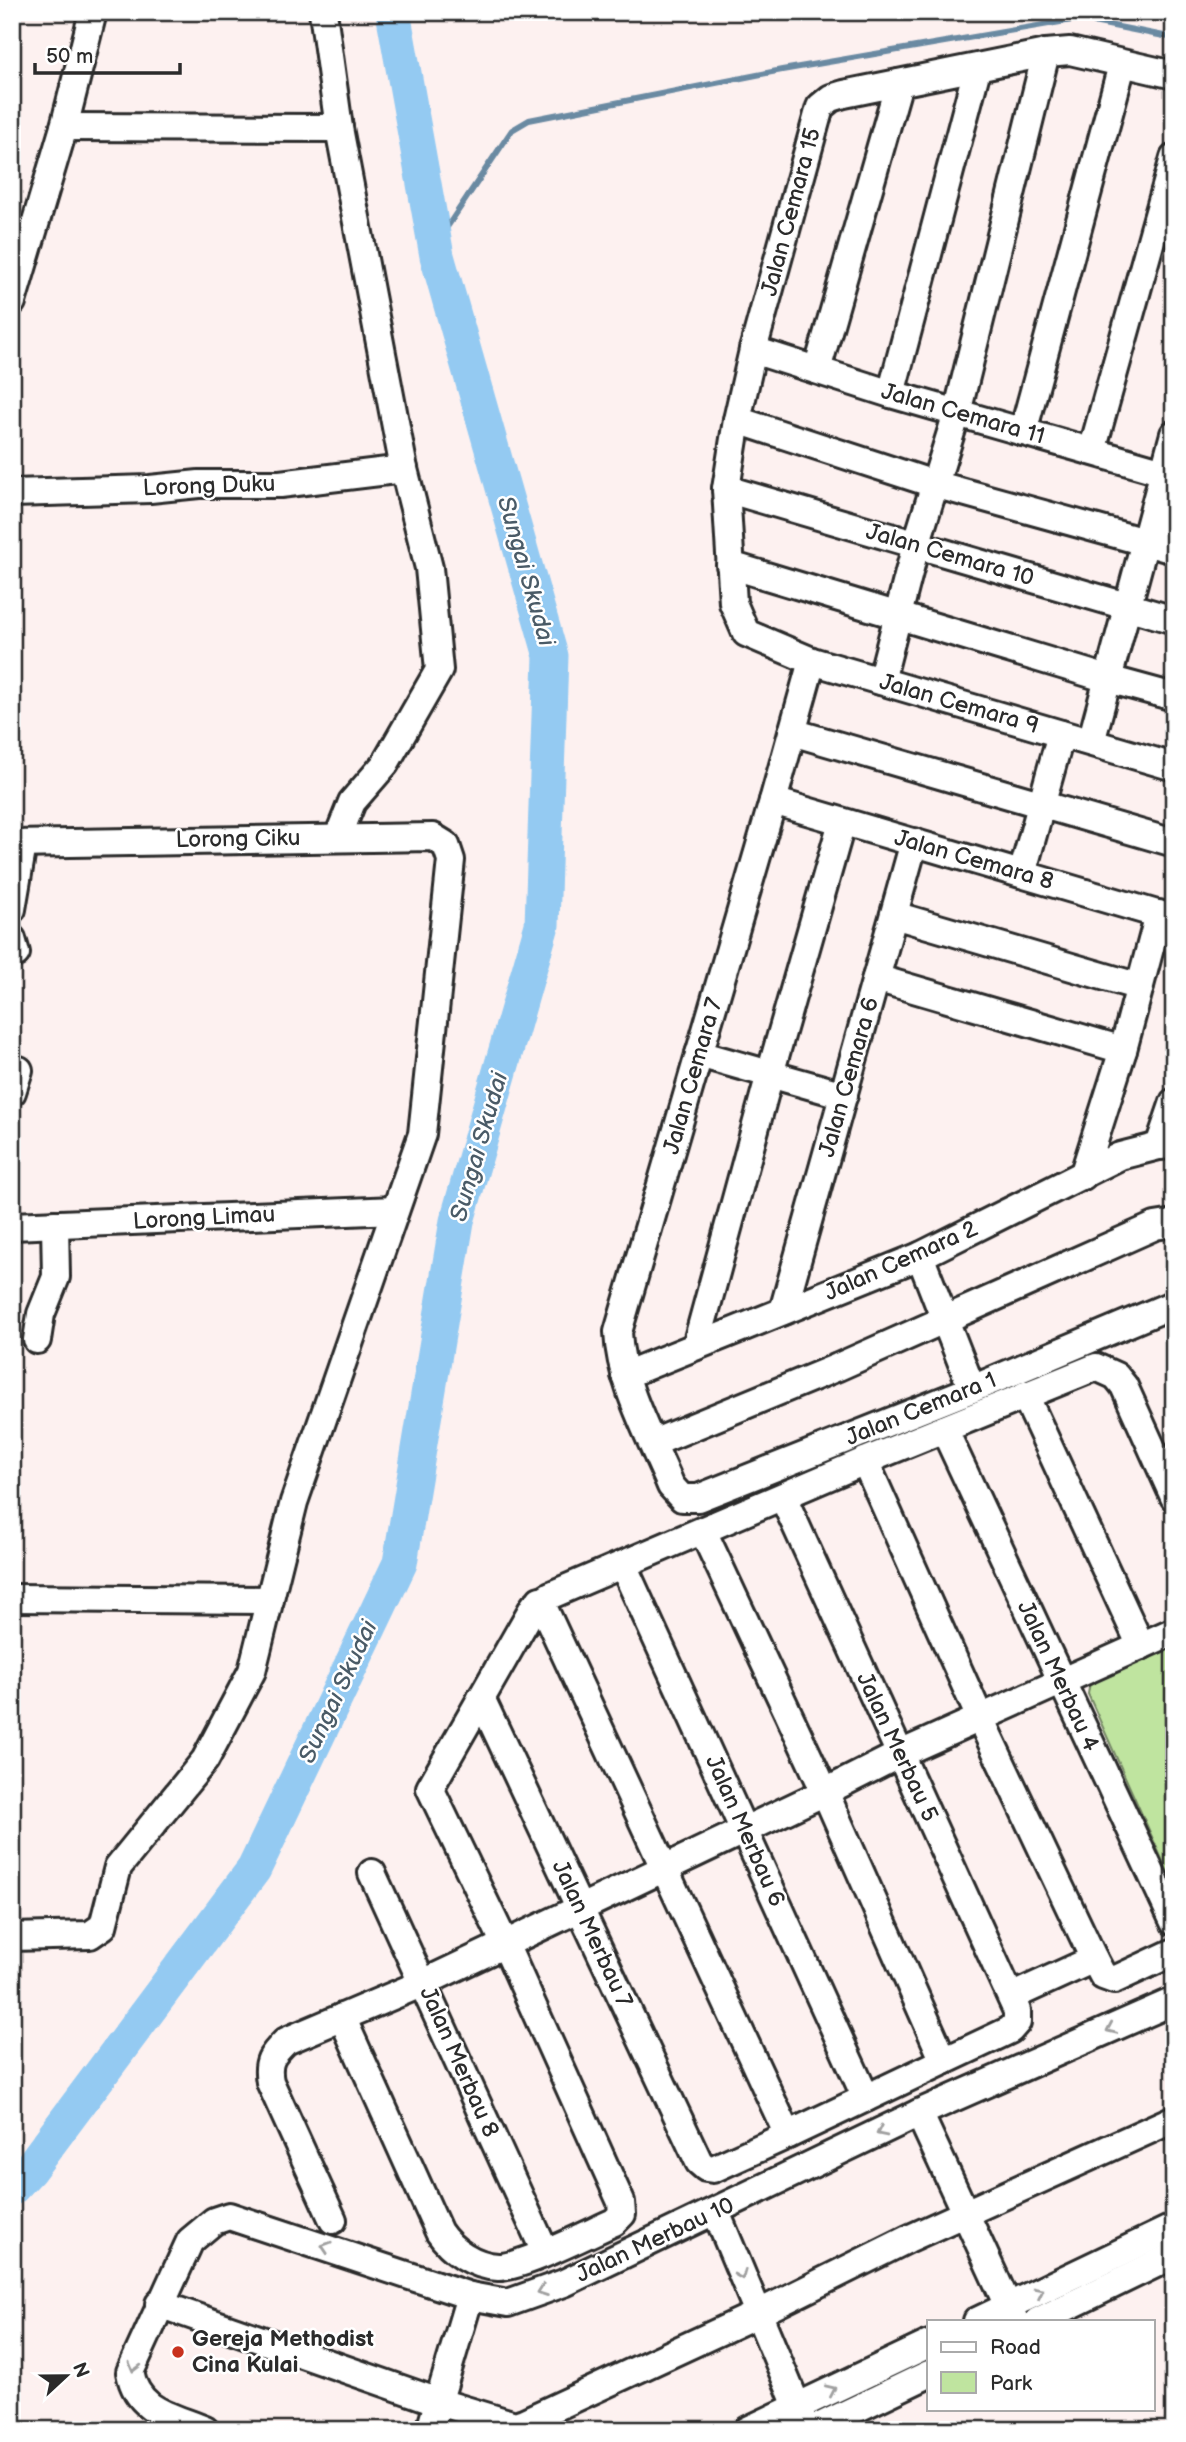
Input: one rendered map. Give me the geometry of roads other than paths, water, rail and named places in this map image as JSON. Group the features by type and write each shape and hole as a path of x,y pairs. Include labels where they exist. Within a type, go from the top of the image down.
{"street":[{"path":"12,302 64,127 93,12"},
{"path":"323,12 339,128 404,468 429,568 439,670 385,764 352,802 338,837"},
{"name":"Jalan Cemara 15","path":"746,633 733,603 726,489 737,419 753,350 820,107 831,98 844,93 1046,53 1070,51 1174,75"},
{"path":"881,681 916,545 957,413 1046,53"},
{"path":"1023,432 1122,65"},
{"path":"891,394 976,69"},
{"path":"817,370 899,83"},
{"path":"64,127 339,128"},
{"path":"1092,451 1174,158"},
{"name":"Jalan Cemara 11","path":"753,350 891,394 1169,473"},
{"path":"737,419 934,485 1174,550"},
{"path":"1091,742 1145,542 1169,473 1174,434"},
{"name":"Lorong Duku","path":"12,494 150,489 199,484 280,484 404,468"},
{"name":"Jalan Cemara 10","path":"726,489 1174,620"},
{"path":"730,565 1174,697"},
{"name":"Jalan Cemara 9","path":"746,633 812,661 1174,767"},
{"name":"Jalan Cemara 7","path":"671,1486 625,1375 619,1354 618,1332 812,661"},
{"path":"792,732 1174,843"},
{"path":"1022,874 1061,734"},
{"name":"Jalan Cemara 8","path":"773,801 1167,916"},
{"path":"696,1346 842,822"},
{"name":"Lorong Ciku","path":"18,844 433,837 446,845 451,860 422,1134 396,1210"},
{"name":"Jalan Cemara 6","path":"783,1311 914,842"},
{"path":"12,909 18,844"},
{"path":"894,915 1140,987"},
{"path":"1083,1176 1140,987 1167,916"},
{"path":"876,978 1123,1050"},
{"path":"699,1054 844,1095"},
{"path":"1166,1145 1174,1102"},
{"name":"Jalan Cemara 2","path":"625,1375 920,1256 1120,1156 1166,1145"},
{"path":"12,1937 90,1935 103,1926 118,1867 205,1760 253,1671 294,1502 396,1210"},
{"name":"Lorong Limau","path":"12,1226 396,1210"},
{"path":"653,1443 945,1321 1155,1226 1174,1223"},
{"path":"37,1340 41,1314 56,1278 55,1224"},
{"path":"920,1256 972,1389"},
{"name":"Jalan Cemara 1","path":"671,1486 682,1498 698,1498 972,1389 1174,1304"},
{"path":"342,2017 439,2232 450,2248 479,2263 498,2267 517,2264 614,2222 622,2214 623,2208 505,1944 430,1788 534,1606 540,1600 864,1461 1096,1367 1116,1376 1124,1386 1174,1497"},
{"path":"1025,1395 1141,1646"},
{"name":"Jalan Merbau 4","path":"944,1429 1174,1922"},
{"path":"864,1461 980,1718 1103,1976 1114,1980 1174,1952"},
{"name":"Jalan Merbau 5","path":"783,1496 1011,1997"},
{"path":"703,1531 825,1792 944,2061"},
{"name":"Jalan Merbau 6","path":"623,1565 866,2098"},
{"path":"12,1598 270,1600"},
{"path":"540,1600 788,2135 1014,2027 1018,2017 1011,1997 1094,1959"},
{"path":"333,2220 270,2082 268,2068 274,2053 286,2040 423,1983 900,1754 1174,1631"},
{"name":"Jalan Merbau 7","path":"481,1698 699,2162 705,2168 713,2169 788,2135"},
{"name":"Jalan Merbau 8","path":"372,1873 545,2252"},
{"name":"Jalan Merbau 10","path":"159,2304 190,2241 214,2221 229,2216 470,2296 508,2303 564,2283 919,2113 1174,2001"},
{"path":"919,2113 1011,2314"},
{"path":"205,2430 147,2405 132,2385 130,2372 159,2304 439,2402 515,2425 757,2314 908,2239 1174,2119"},
{"path":"716,2212 805,2422"},
{"path":"982,2320 1011,2314 1174,2227"},
{"path":"1040,2320 1174,2255"},
{"path":"430,2430 470,2296"},
{"path":"805,2422 927,2345"},
{"path":"748,2430 805,2422 927,2375"}],"waterway":[{"name":"Sungai Skudai","path":"12,2188 29,2170 254,1869 400,1563 457,1221 542,925 551,656 437,256 393,12"},
{"path":"435,245 512,130 529,120 782,70 1078,19 1174,38"}],"place":[{"name":"Gereja Methodist Cina Kulai","path":"178,2352"}]}
